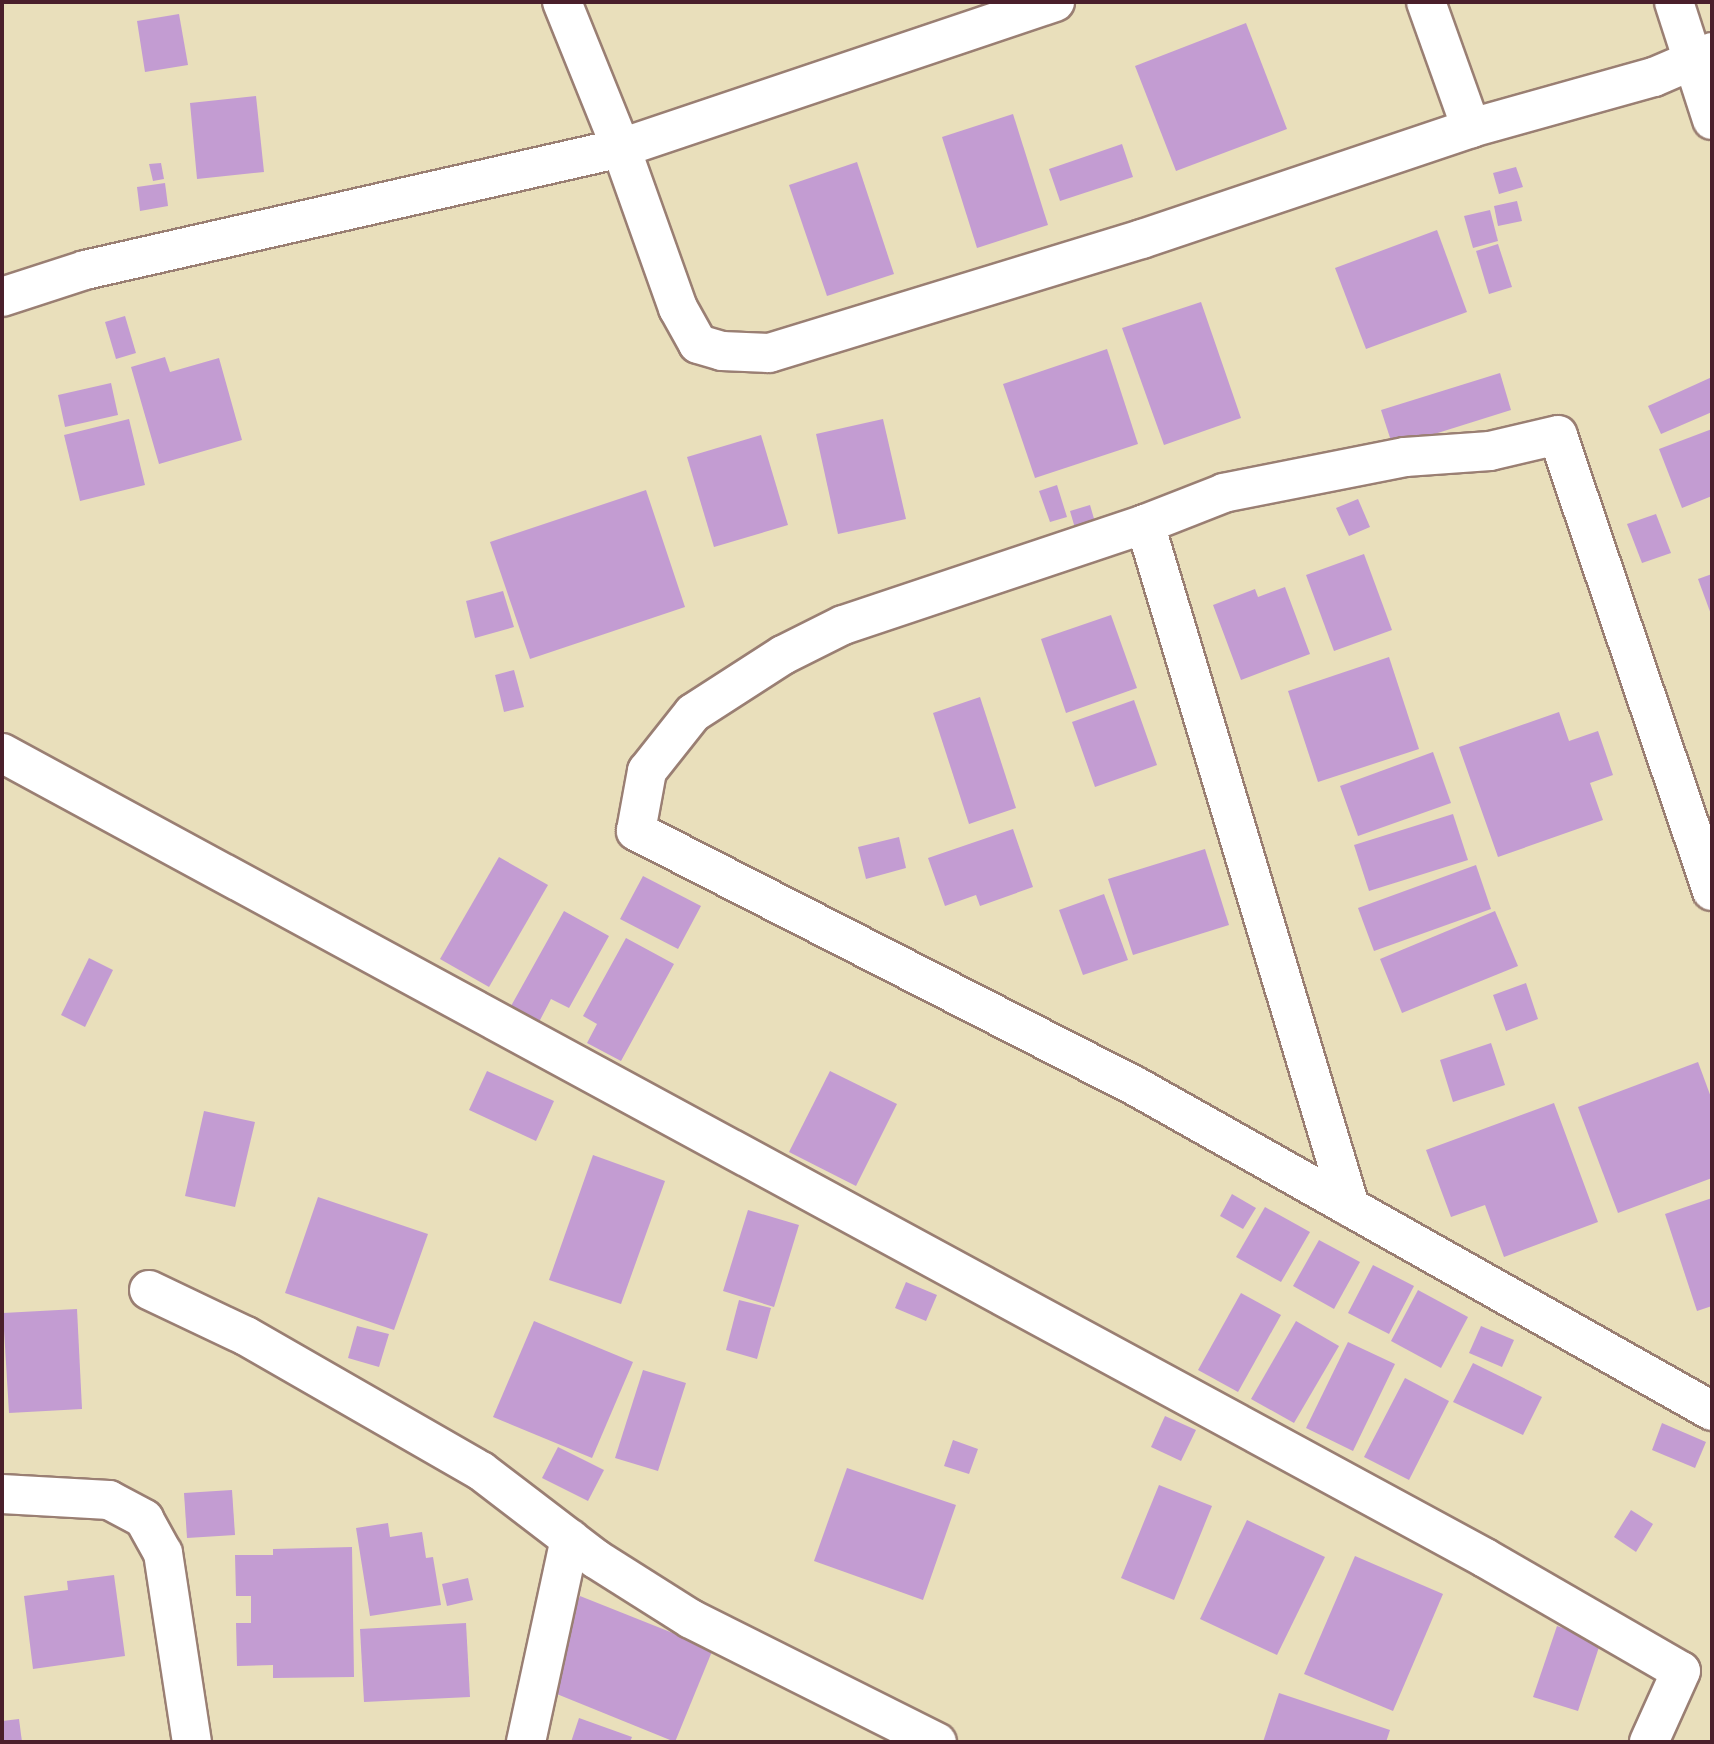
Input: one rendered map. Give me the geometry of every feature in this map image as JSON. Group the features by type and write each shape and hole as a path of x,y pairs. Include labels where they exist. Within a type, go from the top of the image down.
{"street":[{"path":"562,2 621,148 678,308 698,344 722,351 769,353 1142,239 1471,128 1654,77 1703,55"},
{"path":"2,297 85,270 621,148 1055,2"},
{"path":"1426,2 1471,128"},
{"path":"1674,2 1703,55 1712,120"},
{"path":"1712,891 1558,435 1490,451 1405,457 1223,493 1145,524 843,625 730,687 693,713 647,771 636,831 1137,1087 1712,1411"},
{"path":"1145,524 1350,1207"},
{"path":"2,753 1485,1558 1681,1671 1649,1742"},
{"path":"149,1290 246,1336 481,1471 596,1559 691,1619 937,1742"},
{"path":"2,1494 109,1500 144,1519 163,1553 192,1742"},
{"path":"526,1742 570,1539"}],"building":[{"path":"179,14 188,65 145,72 137,21"},
{"path":"1246,23 1287,129 1176,171 1135,66"},
{"path":"256,96 264,172 197,179 190,103"},
{"path":"1013,114 1048,225 977,248 942,137"},
{"path":"1122,144 1133,177 1060,201 1049,169"},
{"path":"857,162 894,274 827,296 789,185"},
{"path":"161,163 164,179 153,181 149,164"},
{"path":"1516,167 1523,187 1499,194 1493,173"},
{"path":"165,183 168,206 140,211 137,187"},
{"path":"1517,201 1522,221 1498,226 1494,206"},
{"path":"1490,210 1498,241 1473,248 1464,216"},
{"path":"1437,230 1467,312 1366,349 1335,268"},
{"path":"1498,244 1512,287 1489,294 1476,251"},
{"path":"1201,302 1241,418 1164,445 1122,328"},
{"path":"125,316 136,353 116,359 105,322"},
{"path":"1107,349 1138,444 1035,478 1003,384"},
{"path":"165,357 170,372 219,358 242,440 159,464 131,367"},
{"path":"1500,373 1511,410 1393,447 1381,410"},
{"path":"1712,377 1712,412 1661,434 1648,406"},
{"path":"111,383 118,415 65,427 58,395"},
{"path":"129,419 145,485 80,501 64,435"},
{"path":"883,419 906,519 838,534 816,434"},
{"path":"1712,429 1712,496 1682,508 1659,449"},
{"path":"761,435 788,525 714,547 687,457"},
{"path":"1057,485 1067,517 1050,522 1039,491"},
{"path":"646,490 685,607 530,659 490,542"},
{"path":"1358,499 1370,527 1349,536 1336,508"},
{"path":"1090,505 1097,529 1077,535 1070,511"},
{"path":"1656,514 1671,553 1642,563 1627,524"},
{"path":"1364,554 1392,630 1334,651 1306,575"},
{"path":"1712,574 1712,617 1698,579"},
{"path":"1285,587 1310,654 1241,680 1213,605 1255,589 1258,597"},
{"path":"503,591 514,627 475,638 466,601"},
{"path":"1111,615 1137,688 1066,713 1041,639"},
{"path":"1389,657 1419,749 1318,782 1288,691"},
{"path":"514,670 524,707 504,712 495,675"},
{"path":"980,697 1016,808 969,824 933,713"},
{"path":"1134,700 1157,765 1095,787 1072,722"},
{"path":"1559,712 1569,741 1598,731 1613,775 1590,783 1603,820 1498,857 1459,747"},
{"path":"1433,752 1451,803 1358,836 1340,786"},
{"path":"1453,814 1468,860 1369,891 1354,845"},
{"path":"1013,829 1033,887 980,906 976,895 945,906 928,858"},
{"path":"899,837 906,868 866,879 858,847"},
{"path":"1205,849 1229,925 1133,955 1108,879"},
{"path":"499,857 548,885 489,987 440,959"},
{"path":"1476,865 1491,909 1374,951 1358,908"},
{"path":"643,876 701,906 678,949 620,919"},
{"path":"1104,894 1128,960 1083,975 1059,910"},
{"path":"564,911 609,936 569,1008 551,999 539,1022 511,1006"},
{"path":"1495,911 1518,966 1402,1013 1380,959"},
{"path":"626,938 674,964 621,1061 587,1043 597,1024 583,1016"},
{"path":"89,958 113,970 85,1027 61,1015"},
{"path":"1526,983 1538,1019 1506,1031 1493,995"},
{"path":"1491,1043 1505,1085 1453,1102 1440,1060"},
{"path":"1698,1062 1712,1100 1712,1178 1618,1213 1578,1107"},
{"path":"487,1071 554,1101 536,1141 469,1110"},
{"path":"830,1071 897,1104 856,1186 789,1152"},
{"path":"1554,1103 1598,1222 1504,1257 1485,1205 1451,1217 1426,1150"},
{"path":"204,1111 255,1122 235,1207 185,1196"},
{"path":"593,1155 665,1181 621,1304 549,1280"},
{"path":"1232,1194 1256,1208 1243,1229 1220,1216"},
{"path":"318,1197 428,1234 394,1330 285,1293"},
{"path":"1712,1198 1712,1306 1697,1311 1665,1214"},
{"path":"1265,1207 1310,1232 1281,1282 1236,1257"},
{"path":"748,1210 799,1225 774,1307 723,1291"},
{"path":"1319,1240 1360,1262 1334,1309 1293,1286"},
{"path":"1373,1265 1414,1286 1389,1334 1348,1313"},
{"path":"906,1282 937,1295 926,1321 895,1308"},
{"path":"1418,1290 1468,1317 1441,1368 1391,1341"},
{"path":"1241,1293 1281,1315 1238,1392 1198,1370"},
{"path":"739,1300 771,1308 757,1359 726,1350"},
{"path":"77,1309 82,1409 9,1413 3,1313"},
{"path":"534,1321 633,1362 592,1458 493,1417"},
{"path":"1296,1321 1339,1346 1294,1423 1251,1399"},
{"path":"357,1326 389,1334 379,1367 348,1358"},
{"path":"1481,1326 1514,1340 1502,1367 1469,1353"},
{"path":"1348,1342 1395,1364 1353,1451 1306,1428"},
{"path":"1473,1363 1542,1397 1523,1435 1453,1402"},
{"path":"643,1370 686,1383 658,1471 615,1458"},
{"path":"1405,1378 1449,1401 1409,1480 1364,1457"},
{"path":"1165,1416 1196,1430 1181,1461 1151,1447"},
{"path":"1662,1423 1706,1442 1695,1468 1652,1450"},
{"path":"953,1440 978,1449 969,1474 944,1466"},
{"path":"558,1447 604,1470 588,1501 542,1478"},
{"path":"847,1468 956,1505 923,1600 814,1561"},
{"path":"1159,1485 1212,1506 1174,1600 1121,1578"},
{"path":"232,1490 235,1535 187,1538 184,1493"},
{"path":"1631,1510 1653,1524 1636,1552 1614,1537"},
{"path":"1247,1520 1325,1557 1277,1655 1200,1619"},
{"path":"388,1523 390,1537 422,1532 426,1558 433,1557 441,1605 370,1616 356,1528"},
{"path":"352,1547 354,1677 273,1678 273,1665 237,1666 236,1623 251,1623 251,1596 236,1596 235,1555 273,1555 273,1549"},
{"path":"1355,1556 1443,1594 1393,1711 1304,1674"},
{"path":"114,1575 125,1656 33,1669 24,1596 68,1590 67,1581"},
{"path":"468,1578 473,1600 447,1606 442,1584"},
{"path":"580,1596 713,1649 675,1742 542,1688"},
{"path":"466,1623 470,1697 364,1702 360,1629"},
{"path":"1557,1626 1601,1641 1578,1711 1533,1697"},
{"path":"1279,1693 1390,1730 1386,1742 1263,1742"},
{"path":"579,1718 632,1737 630,1742 571,1742"},
{"path":"19,1719 22,1742 2,1742 2,1721"}]}
